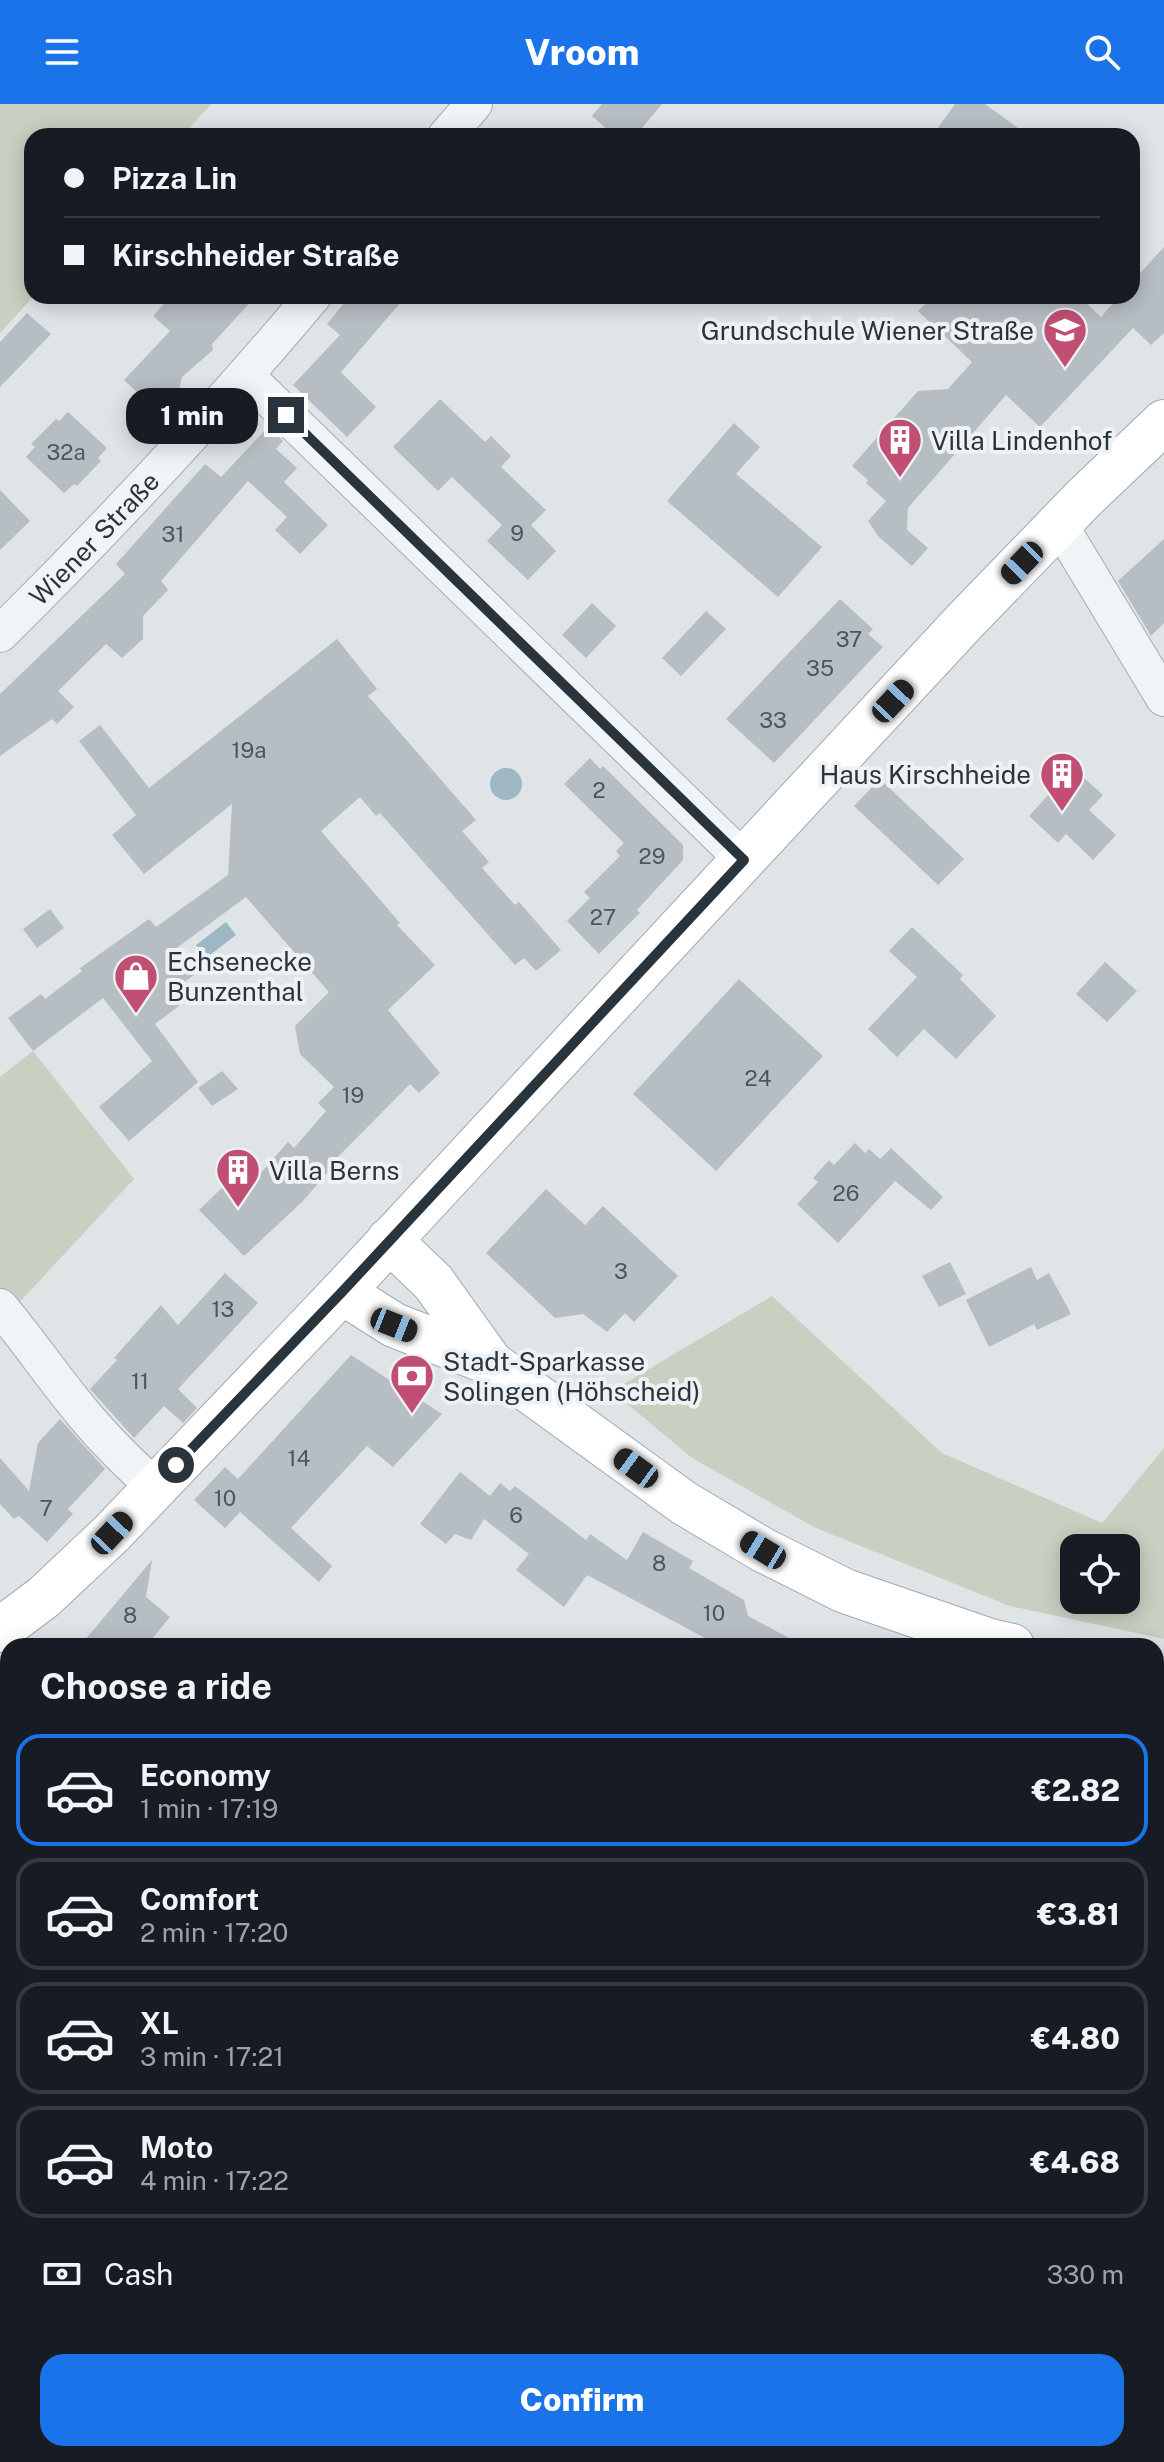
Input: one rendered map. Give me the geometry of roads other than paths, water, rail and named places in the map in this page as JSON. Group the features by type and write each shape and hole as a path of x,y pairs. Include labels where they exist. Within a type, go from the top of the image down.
{"main road":[{"path":"0,1630 44,1597 112,1533 342,1292 1059,524 1164,422"},
{"path":"389,1240 433,1282 491,1363"},
{"path":"342,1292 394,1325 491,1363 684,1503 763,1550 845,1591 980,1638"}],"street":[{"path":"453,128 474,104"},
{"name":"Wiener Straße","path":"0,634 89,546 246,376 306,304"},
{"path":"246,376 744,860"},
{"path":"1059,524 1164,698"},
{"path":"0,1307 72,1401 128,1463 155,1487"}],"water":[{"path":"506,768 518,772 522,784 518,796 506,800 494,796 490,784 494,772"},
{"path":"226,922 236,935 206,958 196,945"}],"place":[{"name":"Grundschule Wiener Straße","path":"1065,369"},
{"name":"Villa Lindenhof","path":"900,479"},
{"name":"Haus Kirschheide","path":"1062,813"},
{"name":"Echsenecke Bunzenthal","path":"136,1015"},
{"name":"Villa Berns","path":"238,1209"},
{"name":"Stadt-Sparkasse Solingen (Höhscheid)","path":"412,1415"}]}
